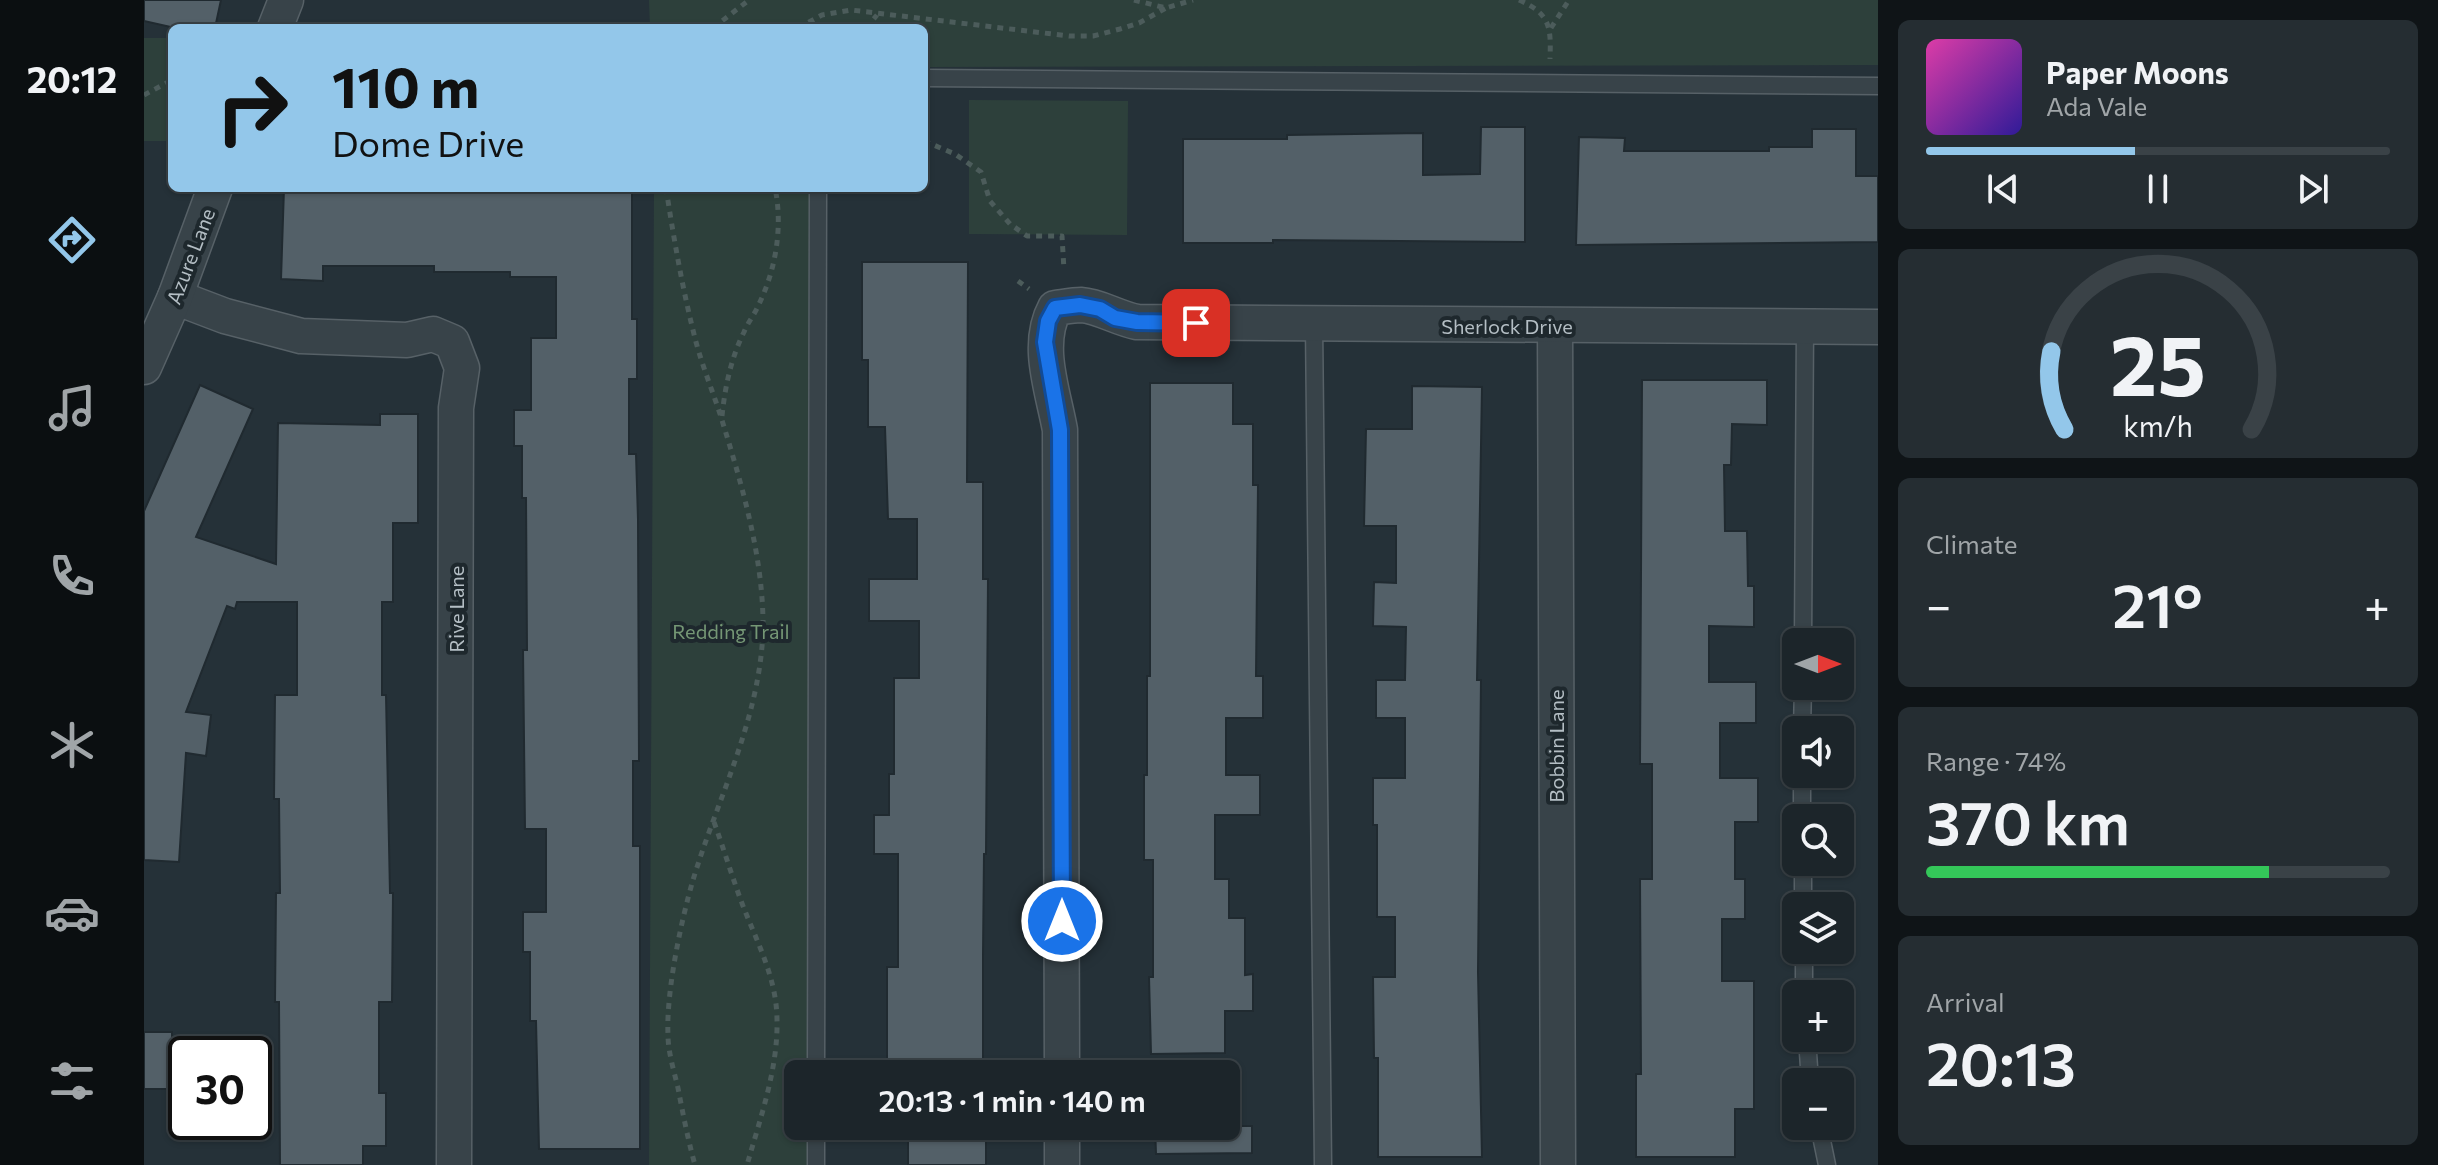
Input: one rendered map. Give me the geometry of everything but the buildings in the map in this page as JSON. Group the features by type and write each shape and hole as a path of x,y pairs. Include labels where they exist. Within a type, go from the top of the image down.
{"street":[{"path":"277,24 286,0"},
{"name":"Azure Lane","path":"144,367 175,297 214,192"},
{"name":"Rive Lane","path":"175,297 225,316 301,336 407,340 433,334 452,342 462,368 456,408 454,1165"},
{"name":"Sherlock Drive","path":"1062,1060 1060,430 1045,342 1048,321 1055,308 1080,305 1100,309 1115,318 1137,322 1878,327"},
{"name":"Bobbin Lane","path":"1555,326 1558,1165"},
{"path":"1062,1140 1062,1165"}],"lane":[{"path":"928,78 1878,86"},
{"path":"816,1060 818,192"},
{"path":"1314,324 1323,1165"},
{"path":"1803,628 1805,326"},
{"path":"816,1140 816,1165"},
{"path":"1822,1140 1827,1165"}],"path":[{"path":"718,24 749,0"},
{"path":"1134,0 1166,8"},
{"path":"805,24 822,15 851,10 1039,34 1093,36 1139,23 1166,8 1193,0"},
{"path":"1519,0 1534,6 1551,29"},
{"path":"1550,84 1551,29 1569,0"},
{"path":"869,24 877,15"},
{"path":"144,95 168,82"},
{"path":"928,143 955,154 981,172 990,201 1010,224 1027,236 1062,236 1064,270"},
{"path":"667,192 678,264 697,345 721,418 750,527 760,581 763,629 760,670 750,717 682,920 669,1010 668,1036 695,1165"},
{"path":"721,418 725,386 734,360 770,278 779,222 775,192"},
{"path":"714,821 774,985 777,1021 767,1090 747,1165"}],"green space":[{"path":"649,0 1878,0 1878,65 928,67 928,24 650,24"},
{"path":"144,38 168,38 168,141 144,141"},
{"path":"969,100 1128,101 1127,235 969,234"},
{"name":"Redding Trail","path":"654,192 811,192 810,1060 784,1060 784,1140 809,1140 809,1165 649,1165"}],"route":[{"path":"1062,921 1060,430 1045,342 1048,321 1055,308 1080,305 1100,309 1115,318 1137,322 1196,323"}]}
